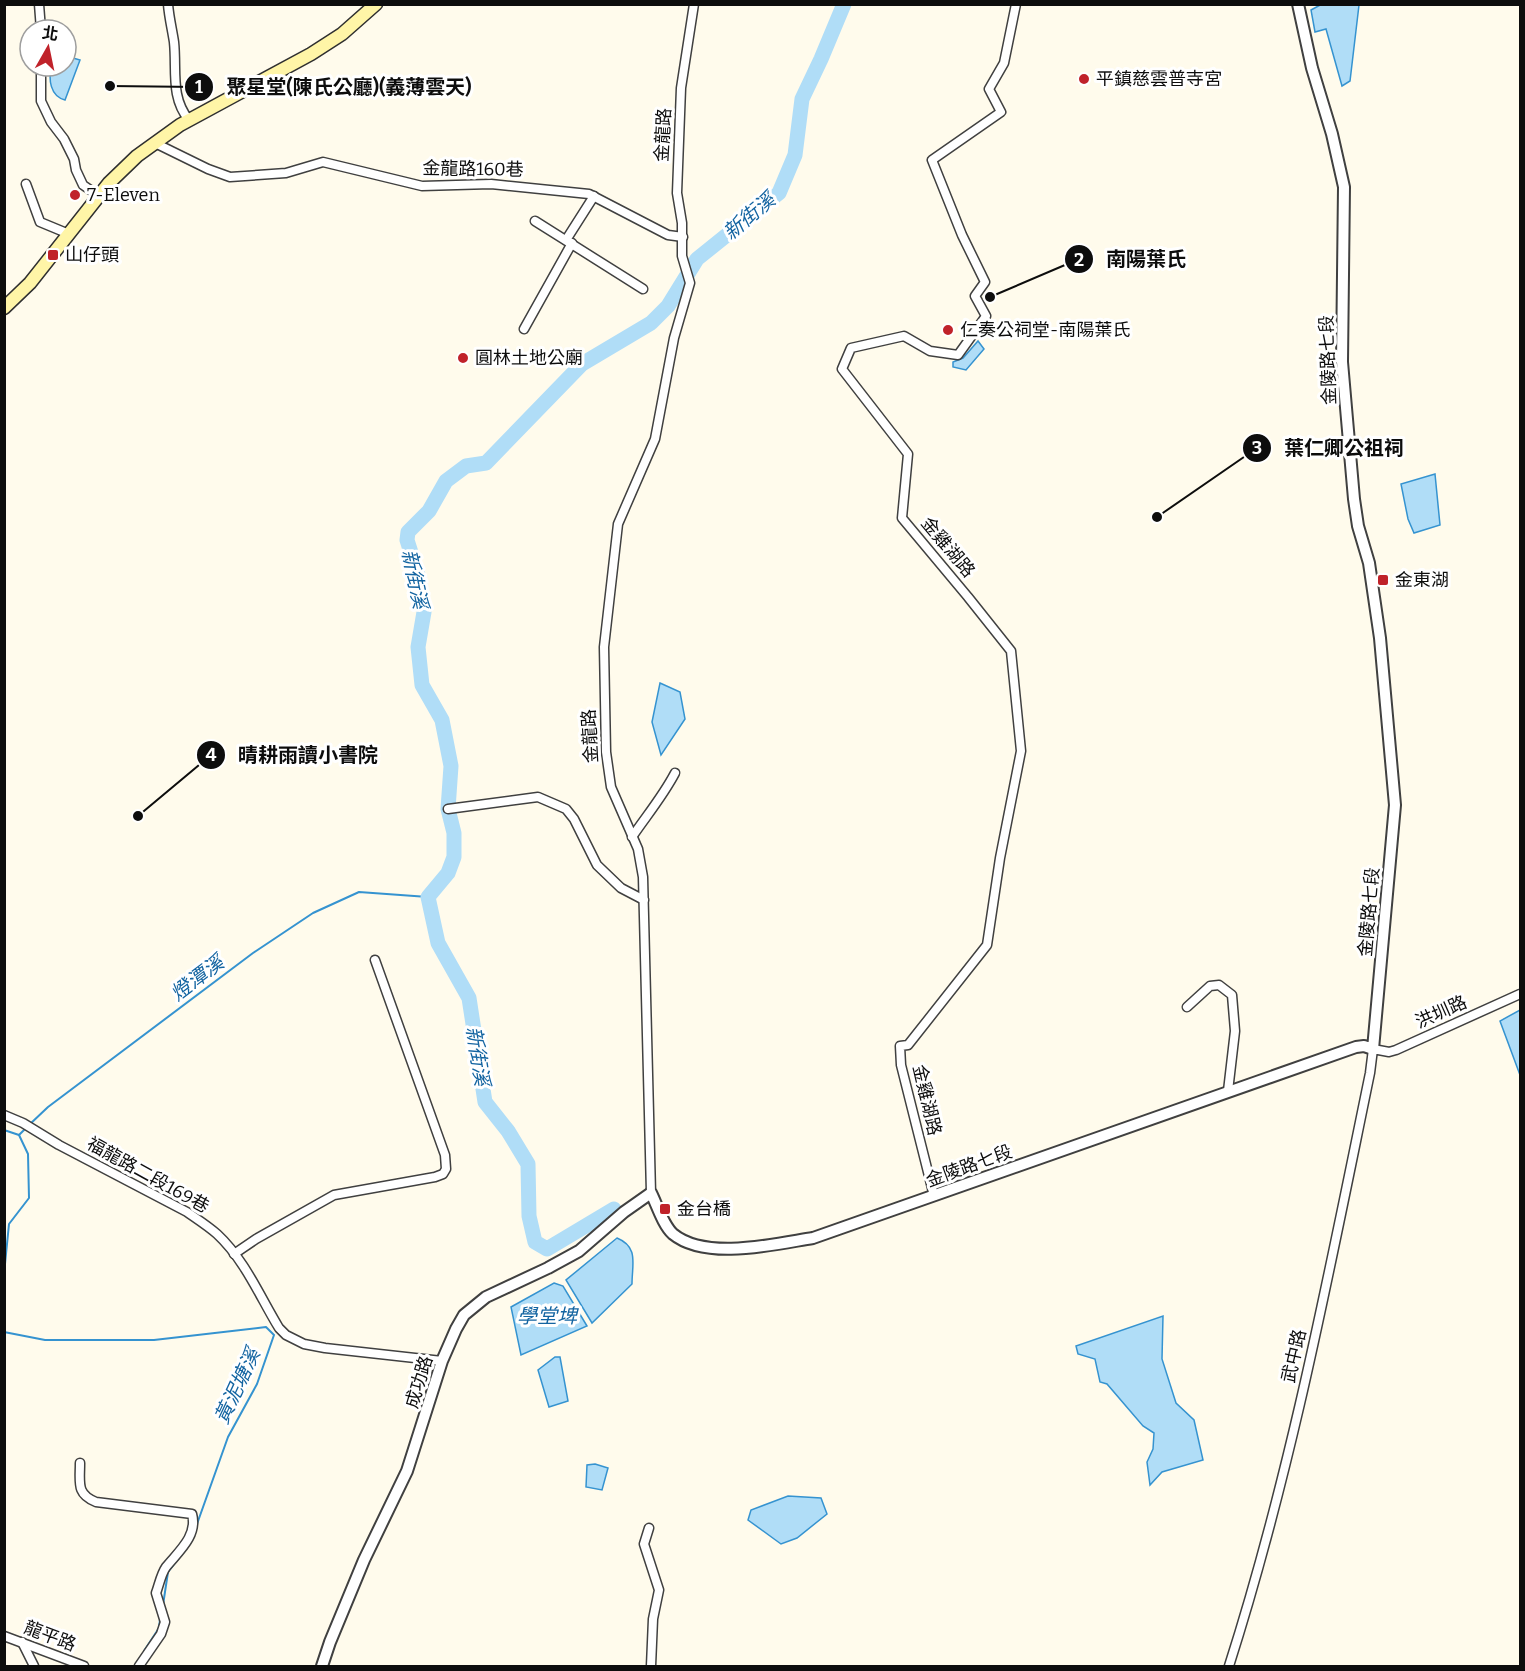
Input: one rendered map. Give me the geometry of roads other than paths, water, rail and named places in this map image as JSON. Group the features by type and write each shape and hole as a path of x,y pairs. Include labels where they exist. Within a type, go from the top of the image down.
{"main road":[{"path":"4,308 30,283 109,183 137,156 189,120 311,54 342,34 376,4"}],"street":[{"path":"168,4 175,56 174,83 181,110 189,120"},
{"name":"金龍路","path":"651,1193 643,877 638,849 611,787 606,752 605,636 618,524 655,439 674,338 690,284 682,256 683,237 677,193 684,68 694,4"},
{"name":"金雞湖路","path":"934,1196 901,1065 900,1046 908,1045 987,945 1000,858 1021,751 1011,651 902,518 908,454 842,369 850,348 904,336 930,351 958,355 986,316 975,296 985,282 962,235 932,160 1001,112 989,89 1004,63 1016,4"},
{"name":"金陵路七段","path":"651,1193 672,1233 697,1245 721,1248 751,1247 813,1238 1356,1047 1373,1048 1395,805 1380,638 1369,563 1358,526 1354,499 1341,362 1344,187 1332,134 1311,68 1298,4"},
{"path":"41,78 41,101 51,122 64,139 83,185 99,196"},
{"name":"金龍路160巷","path":"156,143 208,169 230,177 286,174 323,162 422,186 491,184 545,188 594,196 668,235 683,237"},
{"path":"26,183 40,222 69,234"},
{"path":"524,329 594,196"},
{"path":"536,221 643,289"},
{"path":"632,837 651,809 665,794 675,773"},
{"path":"448,809 538,797 566,809 574,819 597,865 621,888 644,900"},
{"path":"234,1254 334,1195 435,1177 443,1174 446,1169 445,1155 375,960"},
{"path":"1187,1007 1210,986 1219,985 1232,995 1235,1031 1228,1091"},
{"name":"洪圳路","path":"1373,1048 1389,1052 1396,1050 1521,994"},
{"name":"武中路","path":"1229,1666 1275,1507 1311,1358 1370,1073 1373,1048"},
{"name":"福龍路二段169巷","path":"4,1115 23,1123 187,1212 218,1235 234,1254 279,1328 286,1335 304,1344 325,1348 442,1361"},
{"name":"成功路","path":"322,1666 364,1560 407,1471 442,1361 464,1315 474,1305 503,1287 548,1268 579,1251 651,1193"},
{"path":"80,1463 80,1489 83,1496 88,1499 96,1502 192,1514 194,1519 184,1548 166,1567 156,1593 165,1616 163,1629 139,1666"},
{"path":"649,1528 644,1544 659,1590 652,1619 654,1634 651,1666"},
{"name":"龍平路","path":"4,1636 84,1666"},
{"path":"22,1642 34,1666"}],"water":[{"path":"1322,4 1359,5 1350,81 1342,86 1326,29 1315,32 1311,10"},
{"path":"50,78 73,78 65,100 56,95 51,86"},
{"path":"978,341 984,349 966,370 953,367 953,362 963,358"},
{"path":"1435,474 1440,525 1414,533 1408,519 1401,484"},
{"path":"660,683 680,692 685,719 661,755 652,722"},
{"path":"1520,1010 1520,1075 1500,1021"},
{"path":"617,1238 629,1246 633,1257 632,1284 592,1323 566,1280"},
{"name":"學堂埤","path":"554,1283 563,1286 587,1326 521,1355 511,1307"},
{"path":"1163,1316 1162,1359 1176,1403 1194,1420 1203,1460 1162,1472 1150,1485 1147,1462 1153,1449 1154,1433 1143,1426 1107,1384 1100,1382 1095,1359 1078,1354 1076,1346"},
{"path":"555,1357 560,1357 568,1401 549,1407 538,1370"},
{"path":"595,1464 608,1468 602,1490 586,1487 587,1465"},
{"path":"788,1496 821,1498 827,1514 797,1538 781,1544 748,1520 751,1510"}],"waterway":[{"name":"新街溪","path":"614,1209 547,1249 535,1242 529,1216 528,1164 508,1131 485,1102 469,998 438,943 428,897 448,873 454,857 454,833 448,809 451,766 442,720 422,685 418,647 424,612 419,578 407,540 408,532 429,511 446,481 466,466 486,463 582,364 651,323 668,306 697,259 779,193 795,155 802,99 844,4"},
{"name":"燈潭溪","path":"29,1125 48,1107 253,953 313,913 359,892 428,897"},
{"name":"燈潭溪","path":"4,1130 19,1135 25,1129"},
{"name":"黃泥塘溪","path":"4,1274 9,1224 29,1198 28,1154 19,1135"},
{"name":"黃泥塘溪","path":"4,1332 45,1340 154,1340 266,1327 274,1335 257,1384 228,1437 197,1524"},
{"name":"黃泥塘溪","path":"163,1605 168,1572 179,1558"},
{"name":"黃泥塘溪","path":"144,1651 159,1628 160,1619"}],"place":[{"name":"平鎮慈雲普寺宮","path":"1084,79"},
{"name":"聚星堂(陳氏公廳)(義薄雲天)","path":"110,86"},
{"name":"7-Eleven","path":"75,195"},
{"name":"山仔頭","path":"53,255"},
{"name":"南陽葉氏","path":"990,297"},
{"name":"仁奏公祠堂-南陽葉氏","path":"948,330"},
{"name":"圓林土地公廟","path":"463,358"},
{"name":"葉仁卿公祖祠","path":"1157,517"},
{"name":"金東湖","path":"1383,580"},
{"name":"晴耕雨讀小書院","path":"138,816"},
{"name":"金台橋","path":"665,1209"}]}
